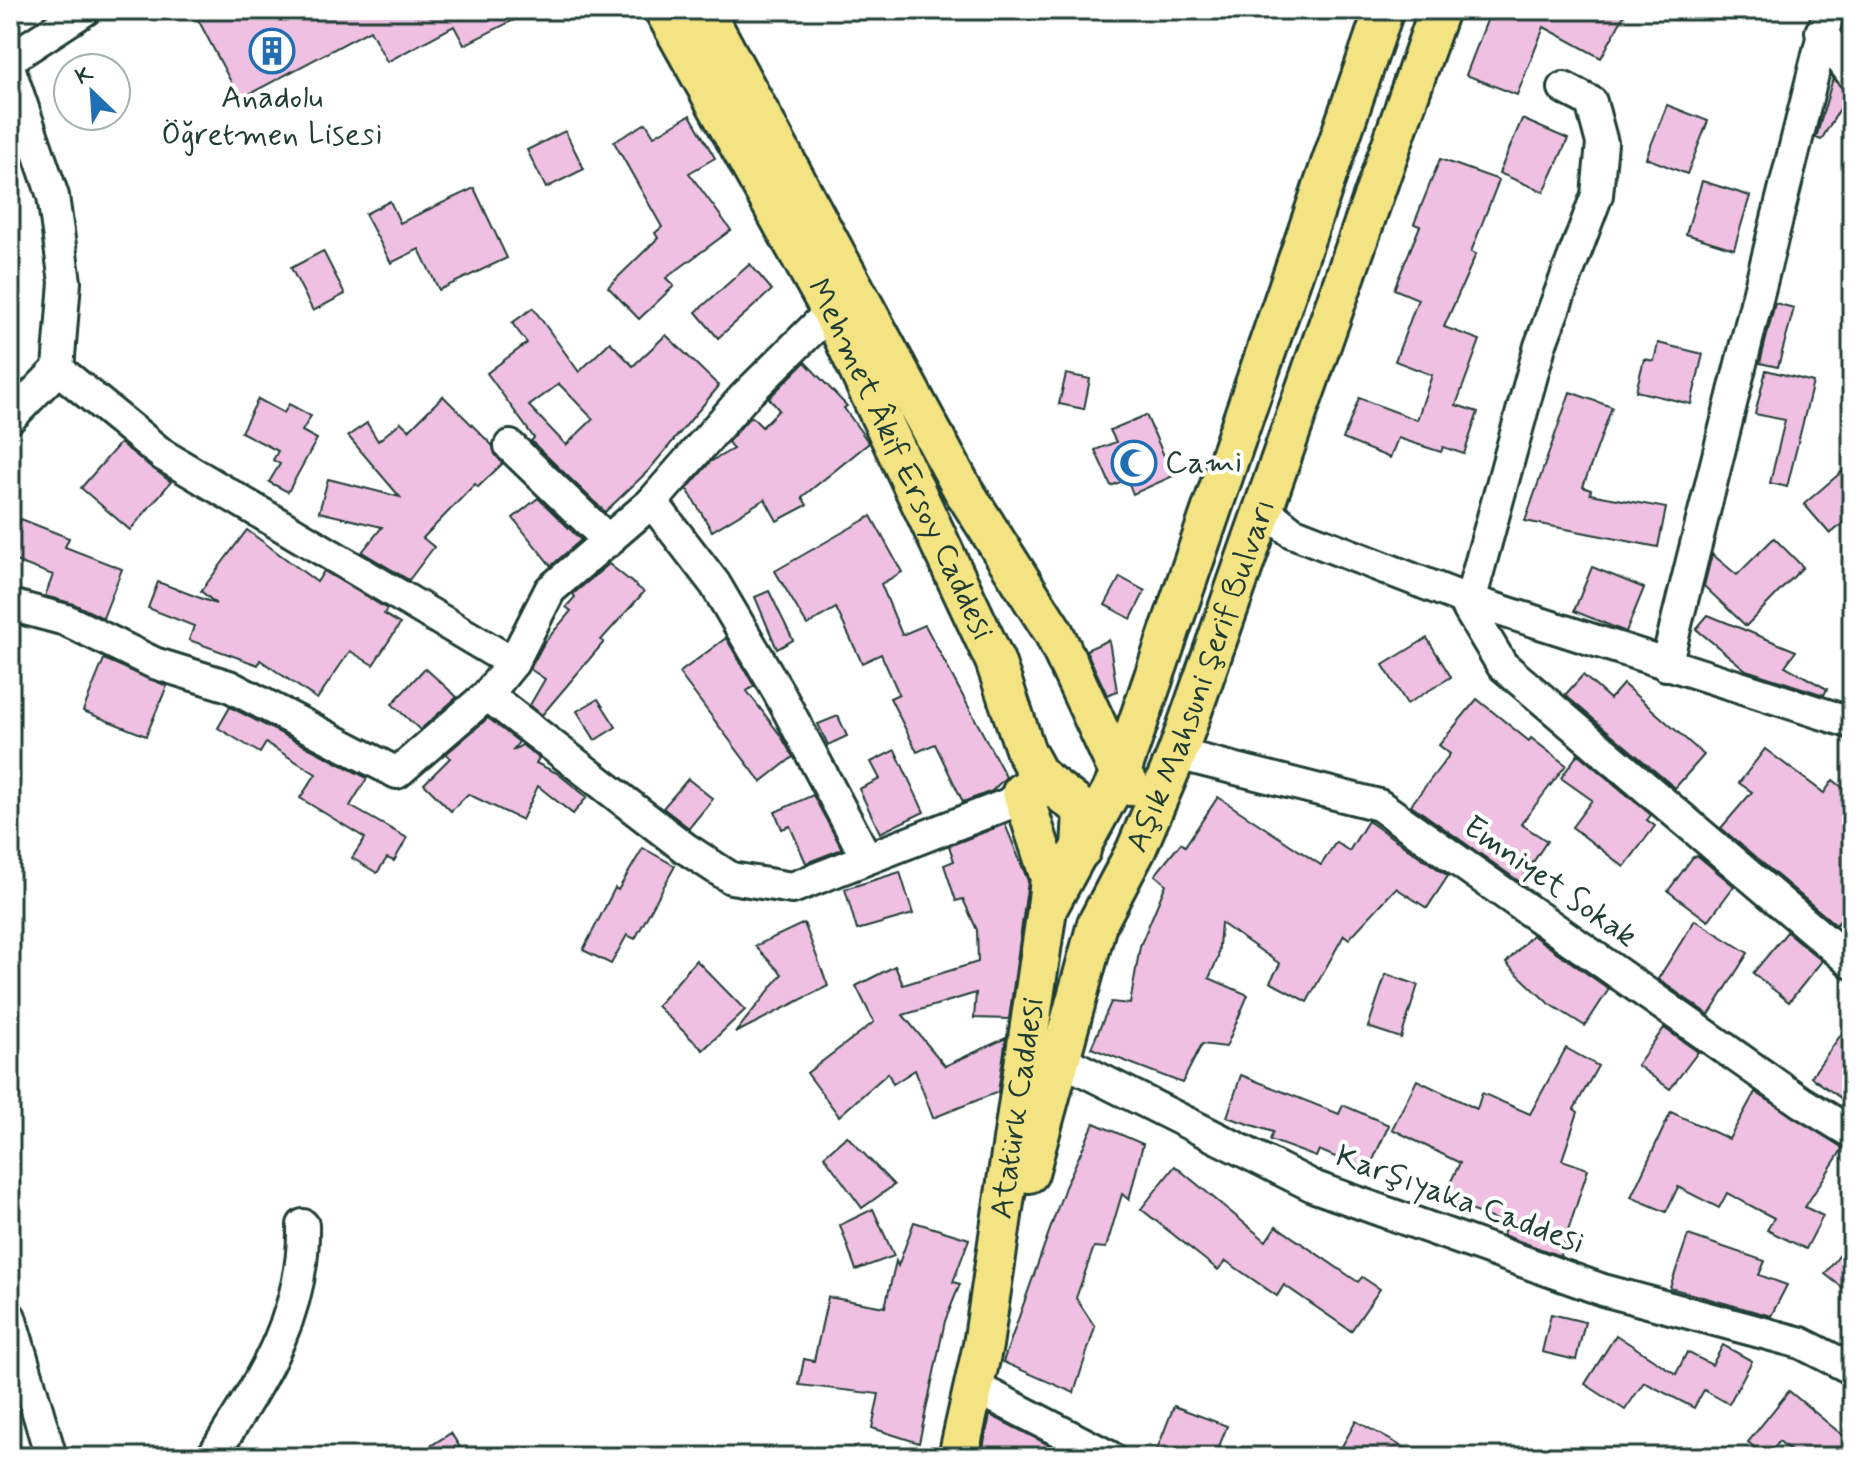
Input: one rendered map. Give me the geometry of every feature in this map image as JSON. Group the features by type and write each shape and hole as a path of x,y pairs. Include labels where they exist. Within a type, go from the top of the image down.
{"main road":[{"name":"Mehmet Âkif Ersoy Caddesi","path":"664,10 831,311 995,661 1026,752 1030,784 1083,810 1081,850"},
{"name":"Mehmet Âkif Ersoy Caddesi","path":"704,10 962,488 1054,633 1120,775 1154,811"},
{"name":"Aşık Mahsuni Şerif Bulvarı","path":"1120,775 1384,10"},
{"name":"Aşık Mahsuni Şerif Bulvarı","path":"983,1345 1097,924 1136,850 1177,754 1261,507 1439,10"},
{"name":"Atatürk Caddesi","path":"958,1457 983,1345 1047,909 1120,775"},
{"path":"1030,784 1050,878 1047,909"},
{"path":"1081,850 1104,868 1136,850"}],"street":[{"path":"10,59 85,10"},
{"path":"1825,21 1852,74"},
{"path":"1666,665 1825,21"},
{"path":"10,70 53,196 65,282 58,369 10,418"},
{"path":"1564,88 1591,102 1602,143 1597,195 1540,346 1466,600 1502,665 1852,963"},
{"path":"10,605 66,620 154,663 229,686 397,773 487,695 513,663 550,590 652,502 743,398 831,311 850,278"},
{"path":"58,369 163,455 513,663"},
{"path":"510,446 609,541"},
{"path":"652,502 715,584 779,693 866,857"},
{"path":"1261,507 1292,532 1466,600 1852,723"},
{"path":"487,695 685,848 731,878 792,888 1008,804 1030,784"},
{"name":"Emniyet Sokak","path":"1177,754 1379,805 1801,1102 1852,1133"},
{"name":"Karşıyaka Caddesi","path":"1060,1059 1315,1187 1603,1290 1801,1343 1852,1369"},
{"path":"212,1457 285,1336 303,1249 303,1225"},
{"path":"10,1317 51,1457"},
{"path":"973,1386 1078,1450 1110,1457"}],"building":[{"name":"Anadolu Öğretmen Lisesi","path":"193,10 534,10 464,45 454,26 387,62 370,30 240,99"},
{"path":"1491,10 1627,10 1601,58 1544,27 1517,95 1466,75"},
{"path":"1833,78 1850,92 1821,140 1816,138"},
{"path":"1667,105 1708,121 1687,174 1646,158"},
{"path":"690,115 715,158 689,173 731,230 666,278 674,286 639,319 608,287 658,238 655,233 662,227 614,142 646,123 654,136"},
{"path":"1522,119 1568,139 1544,192 1499,173"},
{"path":"565,131 584,169 546,188 527,150"},
{"path":"1440,159 1499,180 1471,252 1476,254 1444,327 1480,340 1456,405 1478,412 1464,454 1443,447 1441,452 1398,438 1390,458 1343,439 1359,398 1417,420 1432,375 1395,361 1418,299 1394,289 1420,226 1414,224"},
{"path":"1702,181 1750,196 1734,249 1686,234"},
{"path":"474,188 507,258 439,290 419,249 391,263 365,214 390,201 400,223"},
{"path":"323,251 345,294 313,311 291,268"},
{"path":"750,264 772,290 718,338 696,312"},
{"path":"1775,303 1794,308 1778,367 1760,363"},
{"path":"533,308 579,372 610,342 633,366 666,335 719,386 648,471 605,512 531,441 534,438 487,373 527,343 512,323","holes":["559,384 593,419 566,445 529,406"]},
{"path":"1658,343 1703,354 1691,404 1636,391 1644,359 1654,361"},
{"path":"805,362 847,406 844,408 869,443 802,497 807,505 777,521 765,499 712,531 687,489 710,462 733,449 728,442 748,419 752,417 762,427 779,410 769,398"},
{"path":"1766,370 1813,382 1787,487 1770,483 1785,420 1755,414"},
{"path":"1066,374 1090,379 1084,409 1059,404"},
{"path":"1570,392 1612,407 1583,487 1591,490 1590,494 1666,508 1658,547 1525,521"},
{"path":"443,396 492,445 502,464 478,487 475,484 423,538 434,547 409,580 362,552 382,527 319,512 328,479 400,497 348,436 367,423 378,441 401,422 409,430"},
{"path":"258,399 284,413 289,404 311,416 302,431 317,439 288,492 269,482 280,464 273,460 278,451 241,432"},
{"name":"Cami","path":"1146,415 1173,476 1133,494 1127,479 1111,486 1095,450 1116,442 1110,430"},
{"path":"120,443 171,482 130,530 81,488"},
{"path":"1852,463 1852,516 1830,534 1804,504"},
{"path":"538,498 581,540 551,566 513,518"},
{"path":"871,516 902,572 881,584 902,635 925,625 1006,777 992,791 963,802 935,744 917,752 890,698 899,694 881,654 862,663 836,608 807,625 775,571"},
{"path":"21,519 69,538 65,547 122,569 103,618 74,604 45,596 53,575 10,559 10,547"},
{"path":"247,530 317,582 324,571 387,609 384,614 400,624 373,665 350,651 317,699 260,660 258,665 189,640 194,626 148,608 158,582 216,604 201,591"},
{"path":"1774,538 1803,567 1746,626 1704,586 1712,554 1737,575"},
{"path":"609,564 644,592 601,640 604,642 542,715 530,705 545,679 530,669 544,643 571,611 566,607 575,597 573,594"},
{"path":"1592,567 1644,588 1626,632 1574,611"},
{"path":"1120,577 1145,591 1131,619 1105,605"},
{"path":"769,591 793,640 777,649 755,597"},
{"path":"1708,615 1796,651 1785,666 1827,689 1824,695 1746,670 1696,629"},
{"path":"726,638 754,686 747,691 793,757 761,782 679,673"},
{"path":"1427,638 1451,677 1407,704 1383,665"},
{"path":"1109,640 1117,691 1107,695 1086,650"},
{"path":"104,659 167,686 146,736 83,711"},
{"path":"425,668 457,697 420,730 392,704"},
{"path":"1583,675 1610,699 1623,684 1704,755 1675,788 1565,695"},
{"path":"598,699 616,727 595,740 577,711"},
{"path":"1477,699 1529,741 1531,738 1566,765 1521,824 1547,841 1520,882 1411,805 1450,754 1439,745"},
{"path":"230,707 367,778 350,806 407,838 394,861 387,858 377,873 352,858 365,838 300,798 316,774 266,743 260,753 218,728"},
{"path":"838,716 847,736 828,745 818,724"},
{"path":"488,718 519,742 512,751 522,745 539,758 536,763 557,773 587,797 573,814 538,786 522,820 468,794 451,811 424,784 450,758 446,754"},
{"path":"1765,749 1824,793 1833,780 1852,795 1852,907 1836,925 1721,828 1752,792 1739,783"},
{"path":"895,750 924,812 880,833 859,789 880,779 871,762"},
{"path":"1578,754 1651,815 1647,820 1655,826 1624,867 1572,827 1592,800 1561,778"},
{"path":"688,779 713,799 689,828 663,808"},
{"path":"813,795 842,849 806,863 790,826 782,829 775,812"},
{"path":"1218,797 1321,865 1336,842 1349,851 1368,821 1448,876 1427,908 1396,888 1349,939 1344,935 1307,1002 1270,982 1280,964 1221,923 1218,958 1209,978 1248,995 1226,1047 1202,1044 1182,1083 1091,1048 1111,1002 1130,1004 1140,946 1166,884 1155,875 1181,843 1185,846"},
{"path":"1005,824 1028,881 1009,1019 974,1018 976,993 903,1015 945,1066 1006,1038 998,1092 933,1118 915,1070 893,1084 888,1073 839,1116 807,1073 874,1022 856,986 895,966 903,985 978,962 977,930 963,899 956,901 944,865 954,861 949,846"},
{"path":"643,848 675,866 635,939 627,935 611,964 583,950 615,888 618,890"},
{"path":"1698,856 1734,886 1708,921 1668,891 1693,857"},
{"path":"900,872 913,914 857,930 845,889"},
{"path":"1695,920 1748,953 1709,1015 1658,979"},
{"path":"804,923 828,986 735,1033 782,974 755,946"},
{"path":"1787,932 1822,961 1789,1002 1753,973"},
{"path":"1532,935 1609,989 1585,1026 1547,1002 1506,963"},
{"path":"696,960 745,1010 703,1050 657,1006"},
{"path":"1386,974 1418,985 1401,1038 1368,1027"},
{"path":"1852,1019 1852,1106 1811,1077"},
{"path":"1664,1028 1698,1052 1670,1089 1637,1065"},
{"path":"1566,1048 1598,1066 1574,1109 1578,1112 1562,1160 1588,1169 1560,1256 1503,1235 1506,1224 1442,1199 1460,1163 1392,1129 1417,1080 1477,1109 1482,1093 1530,1114"},
{"path":"1241,1075 1339,1114 1343,1105 1389,1125 1368,1171 1319,1150 1316,1157 1270,1140 1273,1132 1227,1117"},
{"path":"1755,1092 1843,1148 1805,1207 1823,1216 1806,1249 1767,1230 1774,1218 1727,1193 1719,1208 1678,1187 1666,1212 1631,1197 1671,1112 1729,1139"},
{"path":"1094,1123 1143,1144 1129,1200 1122,1194 1106,1248 1094,1247 1076,1298 1095,1327 1074,1393 1003,1362 1065,1187"},
{"path":"847,1136 894,1185 862,1208 824,1156"},
{"path":"1175,1166 1266,1241 1276,1226 1358,1282 1362,1277 1380,1289 1351,1331 1284,1285 1277,1296 1226,1261 1218,1270 1141,1209"},
{"path":"873,1209 894,1256 856,1270 840,1225"},
{"path":"914,1222 969,1239 953,1282 960,1284 945,1321 919,1443 872,1428 879,1394 799,1385 804,1359 814,1361 828,1297 885,1307 896,1261 898,1266"},
{"path":"1688,1235 1765,1261 1759,1275 1787,1285 1771,1316 1670,1288"},
{"path":"1852,1239 1852,1295 1825,1274"},
{"path":"1551,1314 1585,1322 1576,1360 1542,1352"},
{"path":"1616,1335 1676,1374 1687,1352 1712,1365 1723,1345 1752,1361 1729,1404 1704,1390 1694,1408 1644,1382 1625,1410 1585,1384"},
{"path":"1789,1391 1852,1443 1852,1457 1798,1457 1779,1441 1766,1457 1748,1442"},
{"path":"1174,1406 1227,1426 1215,1457 1170,1457 1156,1452"},
{"path":"990,1415 1049,1445 1044,1457 981,1457"},
{"path":"1356,1421 1421,1457 1336,1457"},
{"path":"451,1433 466,1457 413,1457"}],"place":[{"name":"Anadolu Öğretmen Lisesi","path":"272,51"},
{"name":"Cami","path":"1134,463"}]}
